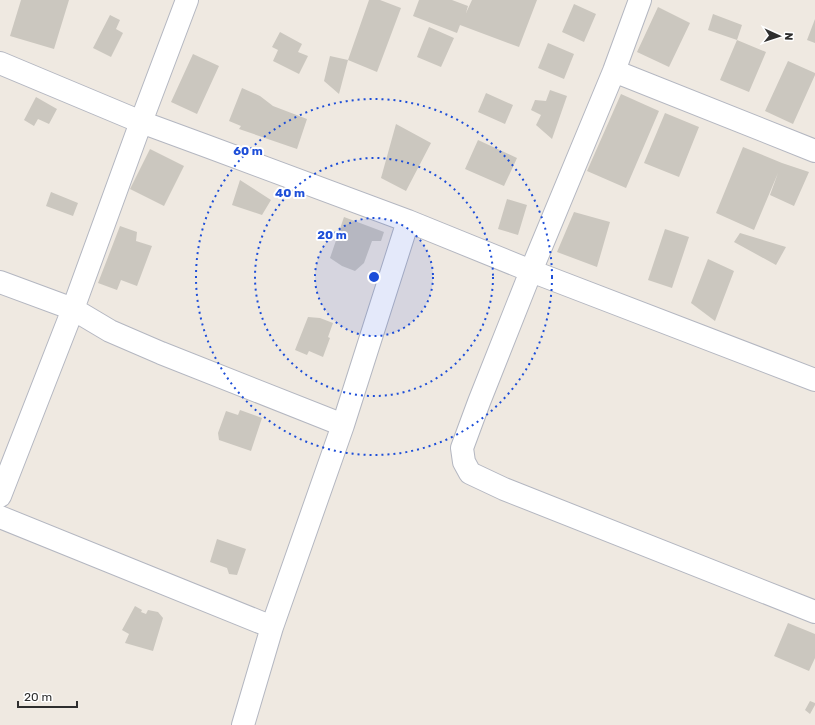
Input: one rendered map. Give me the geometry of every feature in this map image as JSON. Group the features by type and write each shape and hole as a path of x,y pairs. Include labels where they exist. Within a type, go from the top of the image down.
{"street":[{"path":"0,496 73,310 187,0"},
{"path":"640,0 614,71 531,271 479,402 462,448 464,462 470,473 504,489 815,612"},
{"path":"0,63 141,122 408,221 531,271 815,380"},
{"path":"614,71 815,150"},
{"path":"243,725 272,627 343,425 408,221"},
{"path":"0,282 73,310 110,331 161,353 343,425"},
{"path":"0,516 272,627"}],"building":[{"path":"21,0 69,0 54,49 10,36"},
{"path":"369,0 380,0 401,8 377,72 348,60"},
{"path":"419,0 452,0 468,6 466,13 472,0 537,0 519,47 460,25 457,33 413,16"},
{"path":"574,4 596,14 584,42 562,32"},
{"path":"658,7 690,23 669,67 637,52"},
{"path":"713,14 742,25 737,40 708,30"},
{"path":"110,15 120,20 116,29 123,33 111,57 93,48"},
{"path":"815,19 815,43 807,40"},
{"path":"429,27 454,38 441,67 417,57"},
{"path":"280,32 302,44 298,52 308,56 299,74 273,61 278,50 272,47"},
{"path":"737,40 766,52 749,92 720,80"},
{"path":"548,43 574,54 564,79 538,68"},
{"path":"193,54 219,66 197,114 171,102"},
{"path":"330,56 348,60 339,94 324,81"},
{"path":"788,61 815,73 793,124 765,111"},
{"path":"242,88 260,96 273,106 307,119 297,149 239,129 241,126 229,121"},
{"path":"550,90 567,96 552,139 536,125 541,115 531,110 535,100 546,101"},
{"path":"486,93 513,105 505,124 478,112"},
{"path":"621,94 659,111 626,188 587,171"},
{"path":"36,97 57,109 49,124 38,119 34,126 24,120"},
{"path":"665,113 699,127 679,177 644,163"},
{"path":"396,124 431,143 406,191 381,178"},
{"path":"478,140 517,158 504,186 465,169"},
{"path":"743,147 809,172 794,206 770,195 778,173 754,230 716,213"},
{"path":"150,149 184,166 164,206 130,189"},
{"path":"240,180 271,200 262,215 232,205"},
{"path":"51,192 78,203 73,216 46,206"},
{"path":"507,199 527,205 518,235 498,229"},
{"path":"574,212 610,222 597,267 557,252"},
{"path":"344,217 384,232 381,241 372,241 364,263 355,271 342,266 330,258"},
{"path":"120,226 137,232 136,241 152,246 137,286 121,280 117,290 98,283"},
{"path":"665,229 689,237 672,288 648,280"},
{"path":"740,233 786,247 776,265 734,242"},
{"path":"708,259 734,271 715,321 691,303"},
{"path":"308,317 320,318 333,323 328,337 330,338 323,357 309,351 307,355 295,350"},
{"path":"240,410 262,418 251,451 219,440 218,433 226,411 238,415"},
{"path":"217,539 246,549 237,575 229,574 227,568 210,562"},
{"path":"135,606 142,610 141,612 146,614 148,610 158,612 163,618 153,651 125,643 129,634 122,630"},
{"path":"788,623 815,634 815,658 809,671 774,656"},
{"path":"810,701 815,703 815,705 810,714 805,710"}]}
